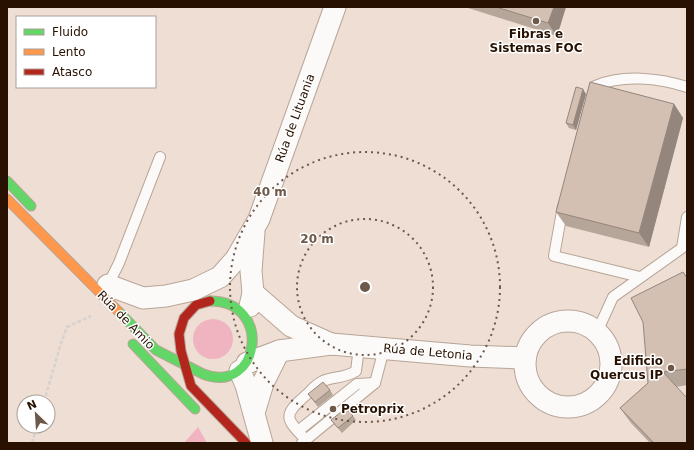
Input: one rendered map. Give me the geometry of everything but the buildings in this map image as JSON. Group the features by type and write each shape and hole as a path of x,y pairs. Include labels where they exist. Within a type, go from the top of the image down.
{"street":[{"name":"Rúa de Lituania","path":"204,303 220,277 236,259 255,229 335,7"},
{"path":"7,181 39,214"},
{"name":"Rúa de Amio","path":"7,199 156,350 186,365"},
{"name":"Rúa de Lituania","path":"249,321 253,293 251,271 255,229"},
{"name":"Rúa de Lituania","path":"106,282 143,298 166,296 193,290 220,277"},
{"name":"Rúa de Amio","path":"106,282 125,302"},
{"name":"Rúa de Letonia","path":"253,293 291,326"},
{"path":"166,296 204,303 227,303 240,310 249,321 254,334 253,342 244,367 250,419 262,443"},
{"path":"204,303 189,310 182,320 178,330 178,342 186,365 190,385 246,443"},
{"name":"Rúa de Letonia","path":"249,321 291,326 331,344"},
{"path":"559,321 573,321 586,324 597,332 605,342 610,355 611,368 607,381 600,392 589,401 576,406 563,406 550,403 539,395 530,385 526,372 525,358 529,346 536,335 547,326 559,321"},
{"name":"Rúa de Amio","path":"125,336 201,415"},
{"name":"Rúa de Amio","path":"164,342 204,383"},
{"name":"Rúa de Letonia","path":"244,367 279,351 331,344 470,356 525,358"},
{"path":"250,419 263,383 279,351"},
{"path":"186,365 210,376 219,378 230,376 244,367"}],"lane":[{"path":"591,101 595,86 607,81 631,79 668,81 687,87"},
{"path":"106,282 119,264 160,157"},
{"path":"565,196 554,256 640,278"},
{"path":"597,332 613,297 682,248 687,217"},
{"path":"359,347 356,371 348,377 321,382 291,408 289,415 292,424 304,441 375,383 384,349"},
{"path":"298,432 356,384 375,383"}],"path":[{"path":"46,394 67,327 87,317 98,314"}],"shaded area":[{"path":"209,319 217,319 224,322 230,328 233,339 230,350 224,356 217,359 209,359 202,356 196,350 193,343 193,335 196,328 202,322"},
{"path":"198,427 207,443 184,443"}],"traffic: fast":[{"path":"7,181 31,206"},
{"path":"118,311 156,350 203,374 222,377 237,372 247,361 252,346 251,330 244,316 230,305 210,301"},
{"path":"133,344 195,409"}],"traffic: slow":[{"path":"7,199 118,311"}],"traffic: jam":[{"path":"210,301 196,305 184,318 179,334 181,351 191,386 246,443"}],"place":[{"name":"Fibras e Sistemas FOC","path":"536,21"},
{"name":"Edificio Quercus IP","path":"671,368"},
{"name":"Petroprix","path":"333,409"}]}
